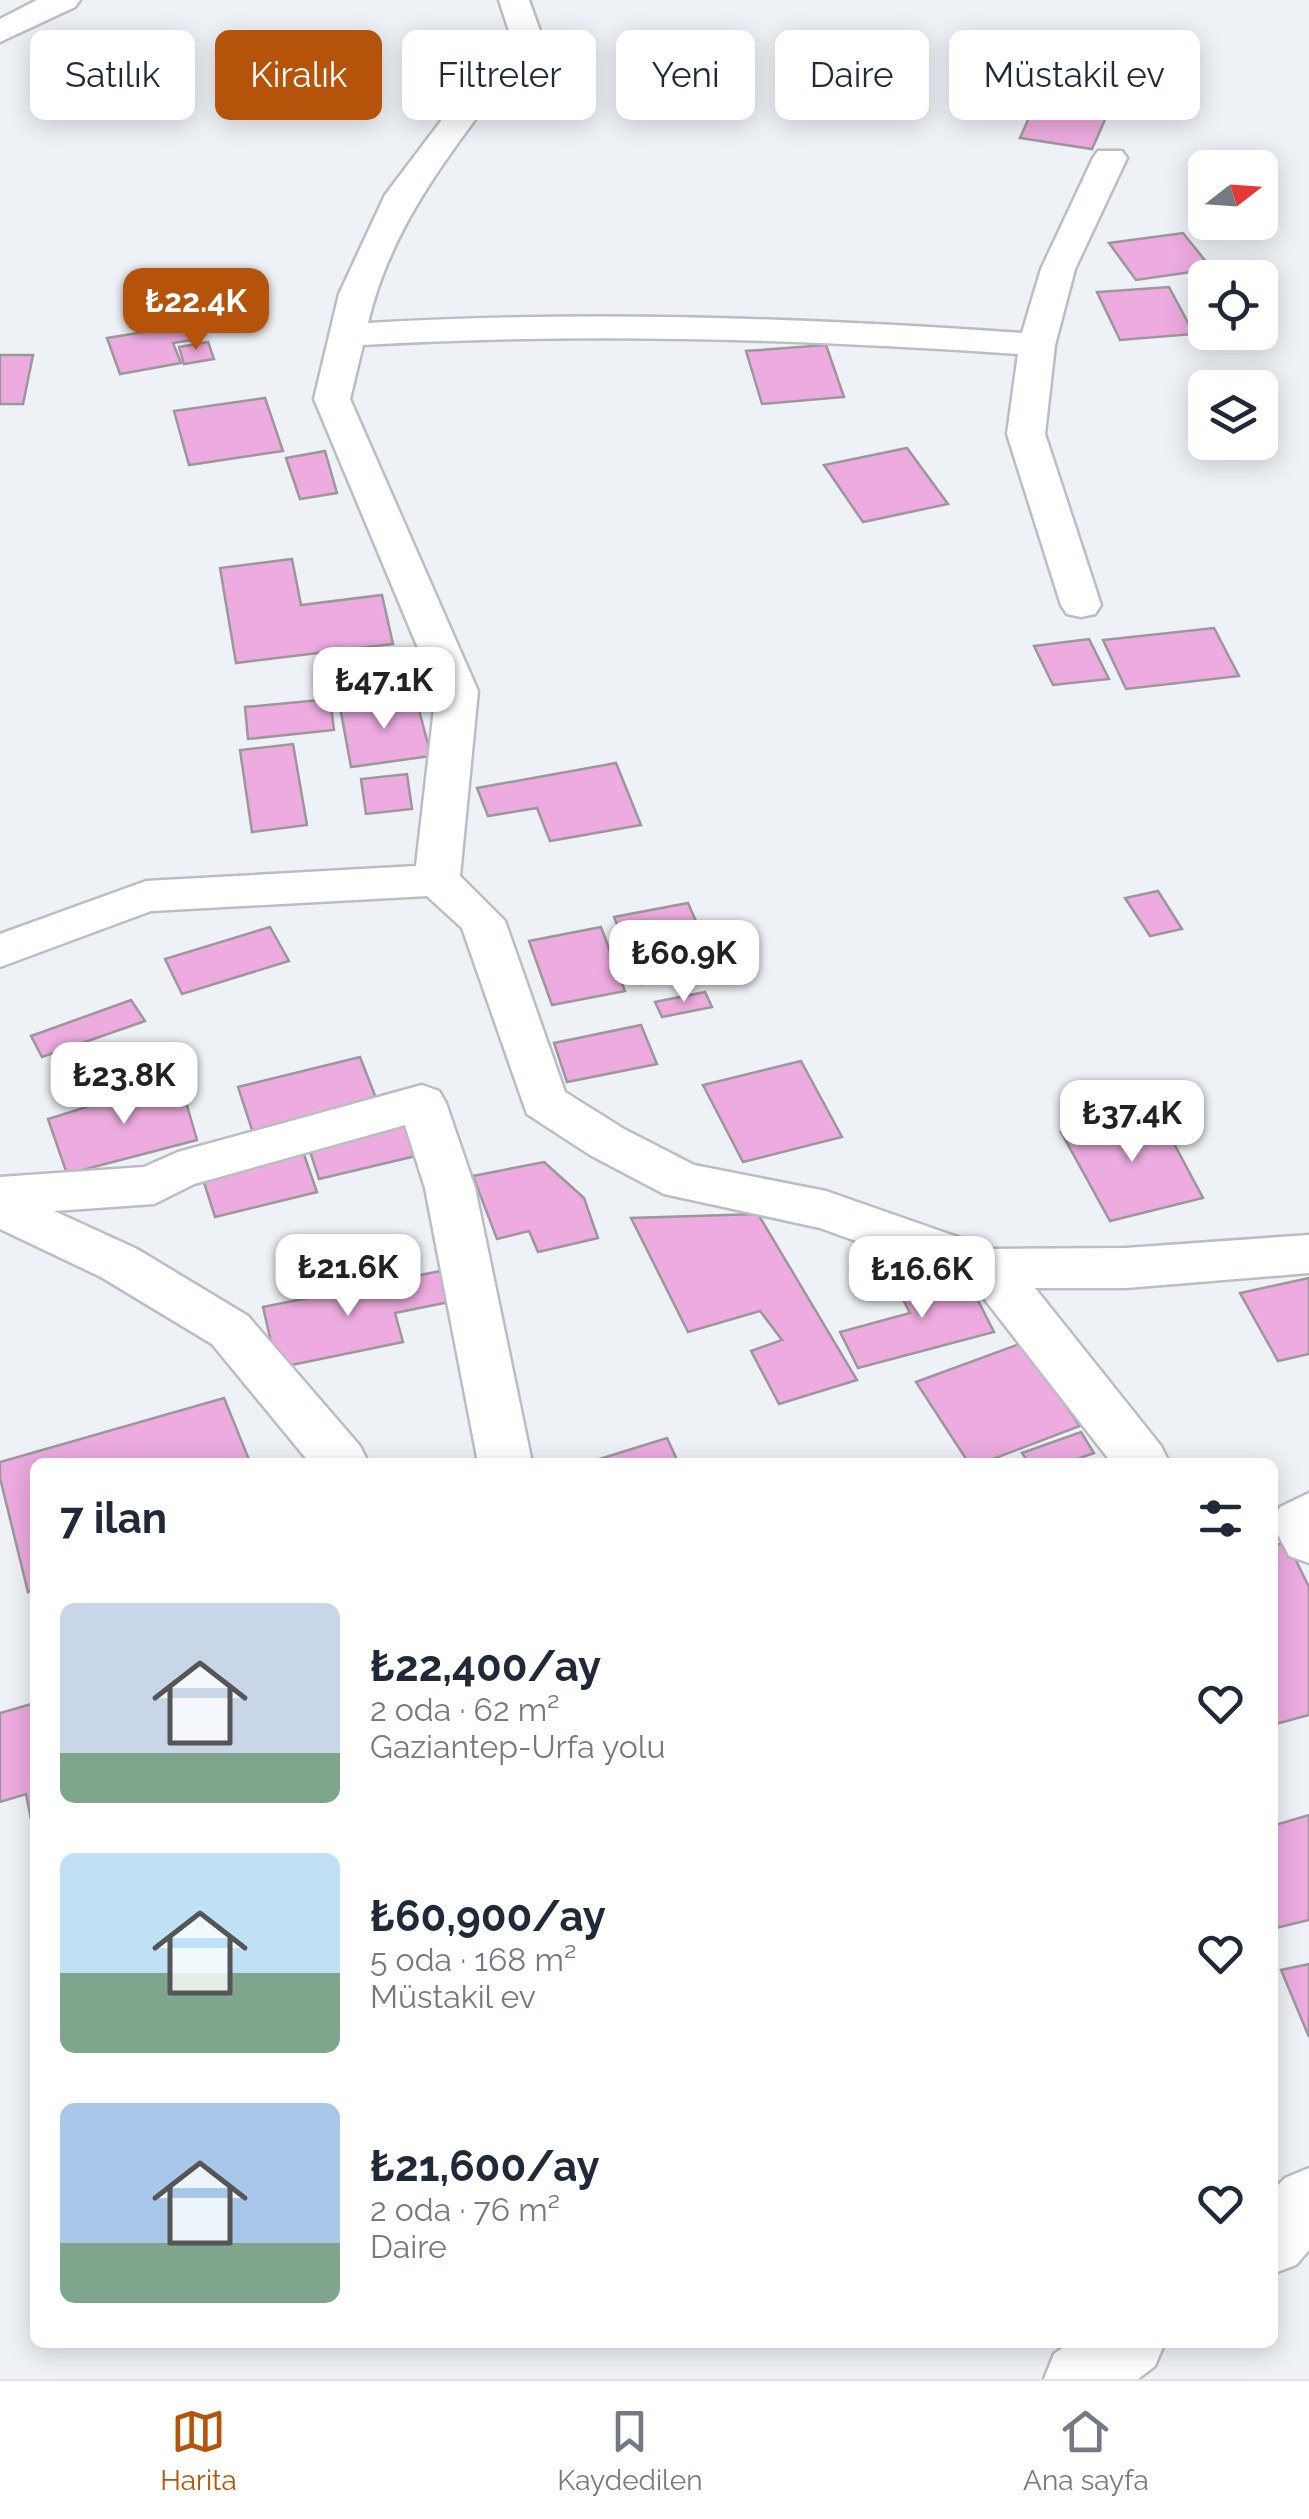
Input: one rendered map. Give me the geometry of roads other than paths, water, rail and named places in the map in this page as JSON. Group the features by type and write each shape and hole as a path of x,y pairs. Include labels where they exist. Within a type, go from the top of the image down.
{"highway":[{"path":"0,32 64,0"}],"street":[{"path":"437,880 456,691 332,399 357,294 402,196 524,31 514,0"},
{"path":"1081,604 1026,434 1037,345 1058,269 1110,158"},
{"path":"347,335 472,326 675,326 1037,345"},
{"path":"0,951 146,896 437,880 482,921 544,1102 607,1142 682,1180 826,1210 990,1269 1126,1268 1309,1254"},
{"path":"0,1196 154,1185 178,1170 422,1103 450,1188 504,1458"},
{"path":"0,1207 119,1263 230,1330 338,1458"},
{"path":"990,1269 1139,1458"},
{"path":"1278,2235 1309,2201"},
{"path":"1079,2379 1123,2348"}]}
